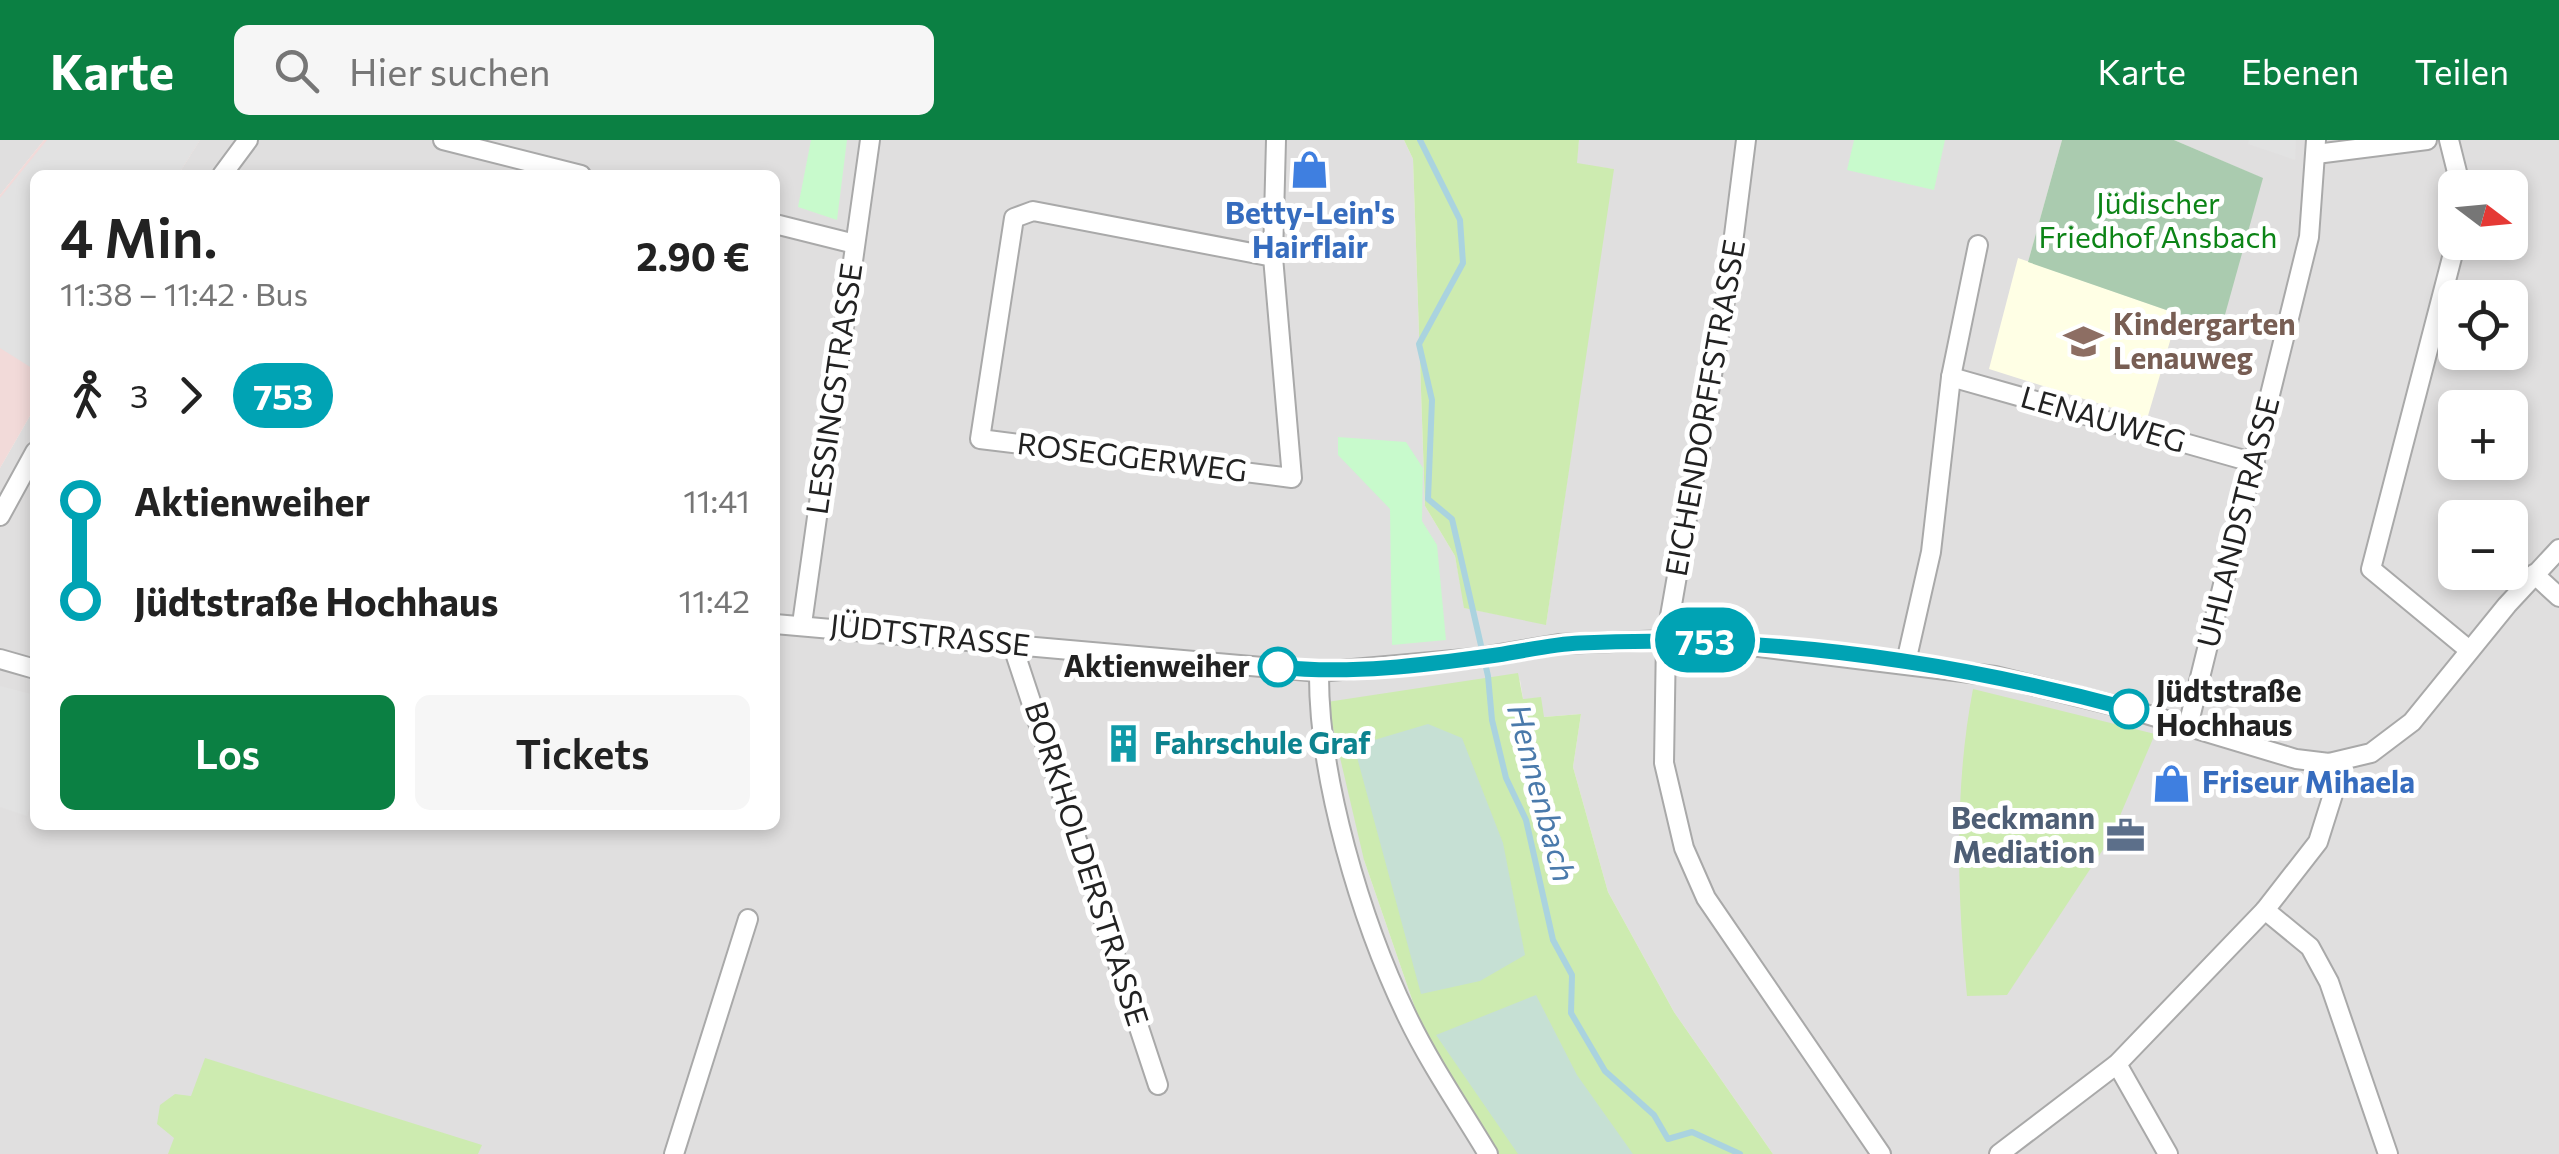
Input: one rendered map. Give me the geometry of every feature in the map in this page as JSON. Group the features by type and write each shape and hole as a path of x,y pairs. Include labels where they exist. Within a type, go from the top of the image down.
{"street":[{"path":"226,170 248,140"},
{"path":"443,140 561,170"},
{"path":"1273,257 1276,140"},
{"name":"EICHENDORFFSTRASSE","path":"1746,140 1728,283 1666,639 1664,762 1684,848 1706,898 1882,1154"},
{"path":"2316,147 2427,140"},
{"path":"2449,140 2456,170"},
{"name":"UHLANDSTRASSE","path":"2188,726 2310,237 2316,147"},
{"name":"LESSINGSTRASSE","path":"802,624 869,148"},
{"name":"ROSEGGERWEG","path":"1034,211 1273,257 1292,478 980,440 1014,218 1034,211"},
{"path":"780,225 855,244"},
{"path":"1906,662 1930,552 1950,377 1978,245"},
{"path":"2451,260 2371,568 2469,650"},
{"name":"LENAUWEG","path":"1950,377 2256,463"},
{"path":"0,516 30,461"},
{"path":"1999,1154 2117,1064 2265,910 2318,842 2335,788 2329,763 2372,753 2412,722 2469,650 2559,549"},
{"path":"2534,574 2559,597"},
{"name":"JÜDTSTRASSE","path":"780,624 1319,672 1485,656 1559,644 1666,639 1906,662 1994,676 2296,758 2329,763"},
{"name":"BORKHOLDERSTRASSE","path":"1012,644 1158,1085"},
{"path":"0,659 30,668"},
{"path":"1319,672 1318,714 1328,770 1383,962 1408,1019 1488,1154"},
{"path":"2265,910 2310,948 2329,982 2388,1154"},
{"path":"674,1154 748,919"},
{"path":"2117,1064 2168,1154"}],"shaded area":[{"path":"0,140 44,140 0,195"},
{"path":"44,140 200,140 181,170 30,170 30,416 0,468 0,195"},
{"path":"47,140 200,140 181,170 30,170 30,367 0,348 0,198"},
{"path":"200,140 1404,140 1413,159 1425,506 1455,556 1465,608 1546,624 1613,169 1576,164 1579,140 2062,140 2028,262 2220,329 2262,178 2174,140 2559,140 2559,1154 1773,1154 1674,1012 1608,892 1573,767 1581,714 1544,717 1523,699 1520,680 1364,860 1425,1037 1497,1154 0,1154 0,468 30,416 30,830 780,830 780,170 181,170"},
{"path":"2249,140 2296,140 2295,160 2248,144"},
{"name":"Kindergarten Lenauweg","path":"2018,258 2178,314 2147,419 1989,369"},
{"path":"0,686 30,694 30,806 27,816 0,807"},
{"path":"1428,724 1462,738 1503,843 1525,955 1480,981 1421,994 1354,746"},
{"path":"1536,995 1577,1075 1633,1154 1518,1154 1436,1035"}],"green space":[{"path":"811,140 847,140 837,220 798,207"},
{"path":"1404,140 1579,140 1577,163 1614,169 1546,625 1464,608 1455,556 1425,506 1413,159"},
{"path":"1854,140 1945,140 1934,190 1847,170"},
{"name":"Jüdischer Friedhof Ansbach","path":"2062,140 2174,140 2263,178 2221,329 2028,262"},
{"path":"1338,437 1406,442 1423,468 1422,521 1437,545 1446,640 1392,645 1390,509 1338,455"},
{"path":"1518,673 1523,699 1541,697 1544,717 1581,714 1573,767 1608,892 1674,1012 1773,1154 1497,1154 1425,1037 1364,860 1327,702"},
{"path":"1973,689 2155,734 2110,839 2007,995 1967,996 1959,842 1963,764"},
{"path":"205,1058 482,1145 478,1154 168,1154 174,1138 157,1124 160,1105 175,1094 191,1096"}],"waterway":[{"name":"Hennenbach","path":"1420,140 1460,220 1463,263 1419,344 1432,400 1428,499 1452,519 1488,676 1492,720 1506,778 1526,820 1553,940 1572,975 1571,1013 1605,1071 1654,1115 1668,1139 1692,1132 1740,1154"}],"bus line":[{"name":"753","path":"1278,667 1319,672 1385,668 1559,644 1694,639 1906,662 1994,676 2129,709"}],"place":[{"name":"Betty-Lein's Hairflair","path":"1310,170"},
{"name":"Kindergarten Lenauweg","path":"2083,342"},
{"name":"Aktienweiher","path":"1278,667"},
{"name":"Jüdtstraße Hochhaus","path":"2129,709"},
{"name":"Fahrschule Graf","path":"1124,744"},
{"name":"Friseur Mihaela","path":"2172,783"},
{"name":"Beckmann Mediation","path":"2125,836"}]}
